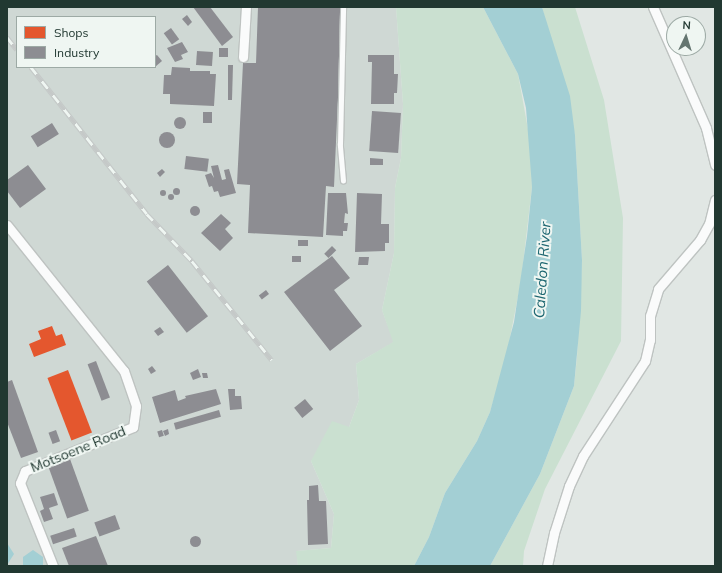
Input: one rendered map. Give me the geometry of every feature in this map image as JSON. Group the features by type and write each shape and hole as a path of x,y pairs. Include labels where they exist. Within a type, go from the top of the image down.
{"street":[{"path":"243,57 246,7"},
{"path":"653,7 706,128 715,165"},
{"path":"547,566 554,533 572,480 598,431 645,361 650,340 650,316 658,289 700,240 709,224 715,200"},
{"name":"Motsoene Road","path":"7,225 124,371 136,406 133,427 25,470 20,483 53,566"}],"lane":[{"path":"343,7 340,144 343,181"}],"shaded area":[{"path":"7,7 396,7 403,104 401,158 395,188 394,253 382,310 394,342 356,364 359,400 349,427 311,461 334,514 331,548 297,551 298,566 7,566"}],"green space":[{"path":"396,7 483,7 518,74 531,146 532,187 521,281 506,358 490,412 477,441 445,493 429,537 414,566 298,566 296,551 331,548 334,514 311,461 332,421 349,427 359,400 356,364 393,342 382,310 394,253 395,188 401,158 403,104"},
{"path":"542,7 575,7 604,100 623,218 621,341 545,489 524,551 523,566 490,566 540,474 574,386 577,357 582,260 575,135"}],"water":[{"name":"Caledon River","path":"483,7 542,7 570,96 575,135 582,260 581,311 574,386 540,474 490,566 414,566 429,537 445,493 477,441 490,412 514,322 527,236 532,187 526,108 518,74"},
{"path":"7,543 14,554 7,565"},
{"path":"33,550 43,557 43,566 23,565 23,557"}],"building: Shops":[{"path":"52,326 56,336 62,334 66,345 34,357 29,344 41,339 38,331"},
{"path":"68,370 92,433 71,440 47,378"}],"building: Industry":[{"path":"193,7 210,7 233,37 222,46"},
{"path":"258,7 342,7 334,187 326,186 323,237 248,233 250,185 237,184 243,63 256,63"},
{"path":"187,15 192,22 188,26 182,19"},
{"path":"171,28 179,39 172,45 164,33"},
{"path":"182,42 188,52 181,55 183,59 175,62 167,48"},
{"path":"219,48 228,48 228,57 219,57"},
{"path":"197,51 213,52 212,66 196,65"},
{"path":"368,55 394,55 394,74 398,74 397,93 394,93 394,104 371,104 372,62 368,62"},
{"path":"156,56 162,61 156,66"},
{"path":"228,65 233,65 232,100 228,100"},
{"path":"172,67 190,68 190,71 210,71 210,74 216,74 214,106 170,104 170,94 163,94 164,75 171,75"},
{"path":"372,111 401,113 398,153 369,151"},
{"path":"203,112 212,112 212,123 203,123"},
{"path":"178,117 182,117 186,123 182,129 178,129 174,125 174,121"},
{"path":"52,123 59,134 38,147 31,136"},
{"path":"167,132 174,137 175,140 170,147 167,148 160,143 159,140 164,133"},
{"path":"186,156 209,159 207,172 184,169"},
{"path":"370,158 383,159 383,165 370,165"},
{"path":"28,165 46,189 20,208 7,191 7,180"},
{"path":"218,165 222,180 226,179 224,170 229,169 236,193 220,197 218,191 214,192 212,186 209,187 205,175 211,173 214,178 211,166"},
{"path":"162,169 165,172 160,177 157,173"},
{"path":"176,187 180,191 176,195 172,191"},
{"path":"163,190 166,193 163,196 160,193"},
{"path":"328,193 346,193 348,214 345,213 344,223 348,223 347,231 343,231 343,236 326,235"},
{"path":"357,193 382,194 381,224 389,224 389,243 385,243 385,251 355,252"},
{"path":"171,194 174,197 171,200 168,197"},
{"path":"193,206 197,206 199,207 199,215 193,216 190,213 190,209"},
{"path":"221,214 231,223 225,229 233,238 220,251 201,233"},
{"path":"298,240 308,240 308,246 298,246"},
{"path":"332,246 336,250 328,258 324,254"},
{"path":"292,256 301,256 301,262 292,262"},
{"path":"332,256 350,278 334,290 362,326 330,351 284,292"},
{"path":"359,257 369,257 368,265 358,265"},
{"path":"168,265 208,316 187,333 147,282"},
{"path":"266,290 269,294 262,299 259,295"},
{"path":"160,327 164,332 158,336 154,331"},
{"path":"96,361 110,397 102,401 88,364"},
{"path":"152,366 156,371 151,374 148,369"},
{"path":"198,369 201,377 193,380 190,373"},
{"path":"202,373 207,373 208,378 203,378"},
{"path":"12,380 38,452 21,458 7,422 7,382"},
{"path":"216,389 221,404 160,423 152,397 175,390 178,401 186,398 185,396"},
{"path":"228,389 235,389 235,396 241,396 242,409 230,410"},
{"path":"305,399 313,409 302,418 294,408"},
{"path":"219,410 221,417 176,430 174,423"},
{"path":"168,429 169,434 165,436 163,431"},
{"path":"56,430 60,441 53,444 48,433"},
{"path":"162,430 164,436 159,437 157,432"},
{"path":"70,459 89,511 67,519 48,467"},
{"path":"318,485 319,501 326,501 328,544 308,545 307,500 309,500 309,486"},
{"path":"54,493 58,505 49,508 53,519 44,522 40,511 44,509 40,497"},
{"path":"115,515 120,529 99,537 94,523"},
{"path":"74,528 77,537 53,544 50,536"},
{"path":"96,536 108,566 69,566 62,548"},
{"path":"193,536 197,536 199,537 199,545 193,546 190,543 190,539"}],"railway":[{"path":"7,37 16,49"},
{"path":"32,68 147,214 192,261 272,360"}]}
